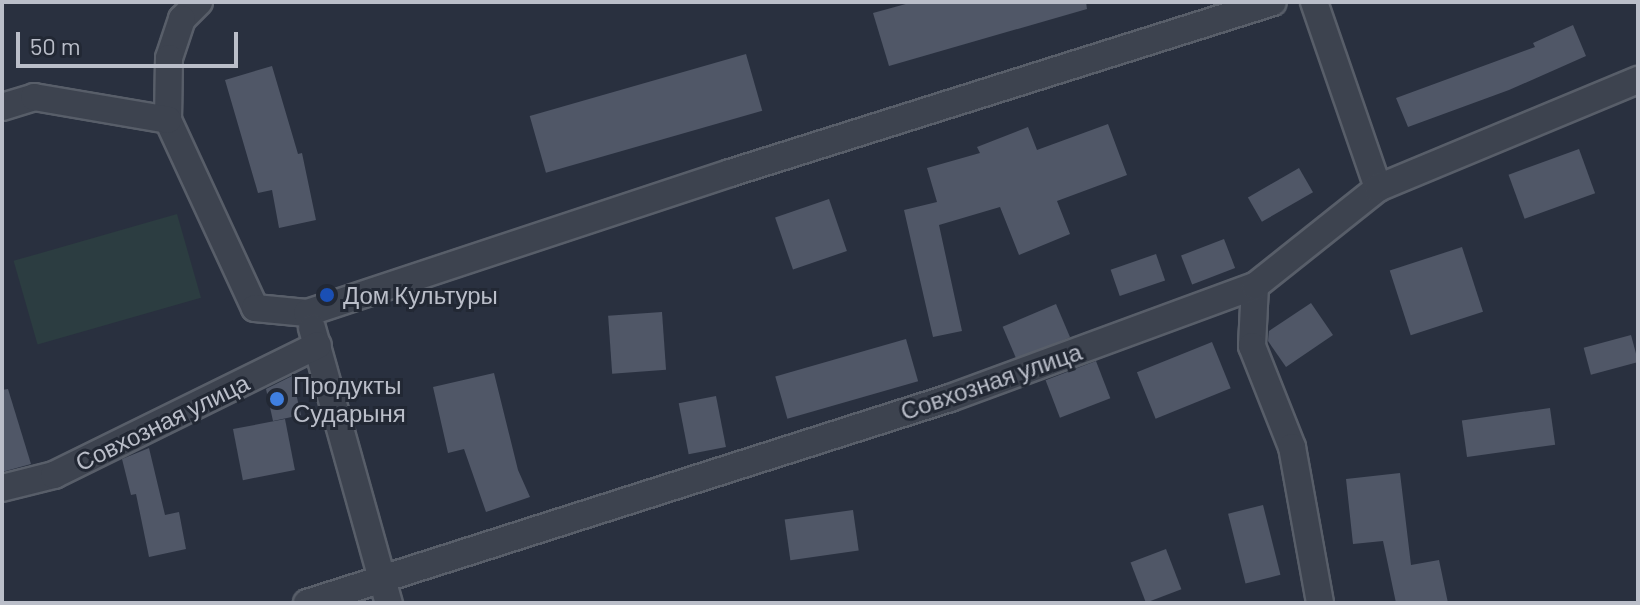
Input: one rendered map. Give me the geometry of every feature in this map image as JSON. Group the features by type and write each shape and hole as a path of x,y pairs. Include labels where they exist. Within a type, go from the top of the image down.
{"street":[{"path":"199,2 182,19 169,58 168,120 255,308 307,313 730,173 1273,2"},
{"path":"1314,2 1378,188"},
{"name":"Совхозная улица","path":"307,603 384,575 950,398 1255,286 1378,188 1638,80"},
{"path":"2,107 34,97 168,120"},
{"path":"1255,286 1252,346 1292,447 1320,603"},
{"path":"307,313 384,575 389,603"},
{"name":"Совхозная улица","path":"2,488 54,475 318,345"}],"shaded area":[{"path":"177,214 201,298 38,344 14,261"}],"building":[{"path":"913,2 1086,2 1087,9 889,66 873,13"},
{"path":"1573,25 1586,56 1509,90 1408,127 1396,98 1535,47 1533,43"},
{"path":"746,54 762,111 546,173 530,116"},
{"path":"272,66 298,154 302,153 316,220 279,228 272,190 258,193 225,80"},
{"path":"1108,124 1127,175 1057,201 1070,234 1019,255 1000,207 939,225 962,331 933,337 904,210 937,202 927,168 980,153 977,147 1028,127 1037,150"},
{"path":"1579,149 1595,193 1525,219 1509,175"},
{"path":"1299,168 1313,192 1262,222 1248,198"},
{"path":"829,199 847,251 793,270 775,218"},
{"path":"1224,239 1235,268 1192,284 1181,255"},
{"path":"1462,247 1483,312 1411,335 1390,270"},
{"path":"1156,254 1165,280 1120,296 1111,270"},
{"path":"1311,303 1333,335 1286,367 1268,341 1269,331"},
{"path":"1056,304 1070,337 1017,360 1003,327"},
{"path":"662,312 666,370 612,374 608,316"},
{"path":"1631,335 1638,362 1591,375 1584,348"},
{"path":"906,339 918,381 787,419 775,376"},
{"path":"1212,342 1231,388 1156,419 1137,372"},
{"path":"1096,361 1110,398 1060,418 1046,380"},
{"path":"494,373 518,470 530,497 486,512 464,449 448,453 433,387"},
{"path":"292,376 301,415 273,421 266,389"},
{"path":"8,389 31,464 2,472 2,390"},
{"path":"716,396 726,447 689,454 679,403"},
{"path":"1550,408 1555,445 1467,457 1462,420"},
{"path":"285,419 295,470 243,480 233,429"},
{"path":"149,448 165,515 179,512 186,549 149,557 136,494 131,495 122,459"},
{"path":"1400,473 1411,565 1439,560 1448,603 1396,603 1383,541 1353,544 1346,479"},
{"path":"1263,505 1280,575 1245,584 1228,514"},
{"path":"853,510 859,551 790,560 785,520"},
{"path":"1166,549 1181,589 1146,603 1131,563"}],"place":[{"name":"Дом Культуры","path":"327,295"},
{"name":"Продукты Сударыня","path":"277,399"}]}
